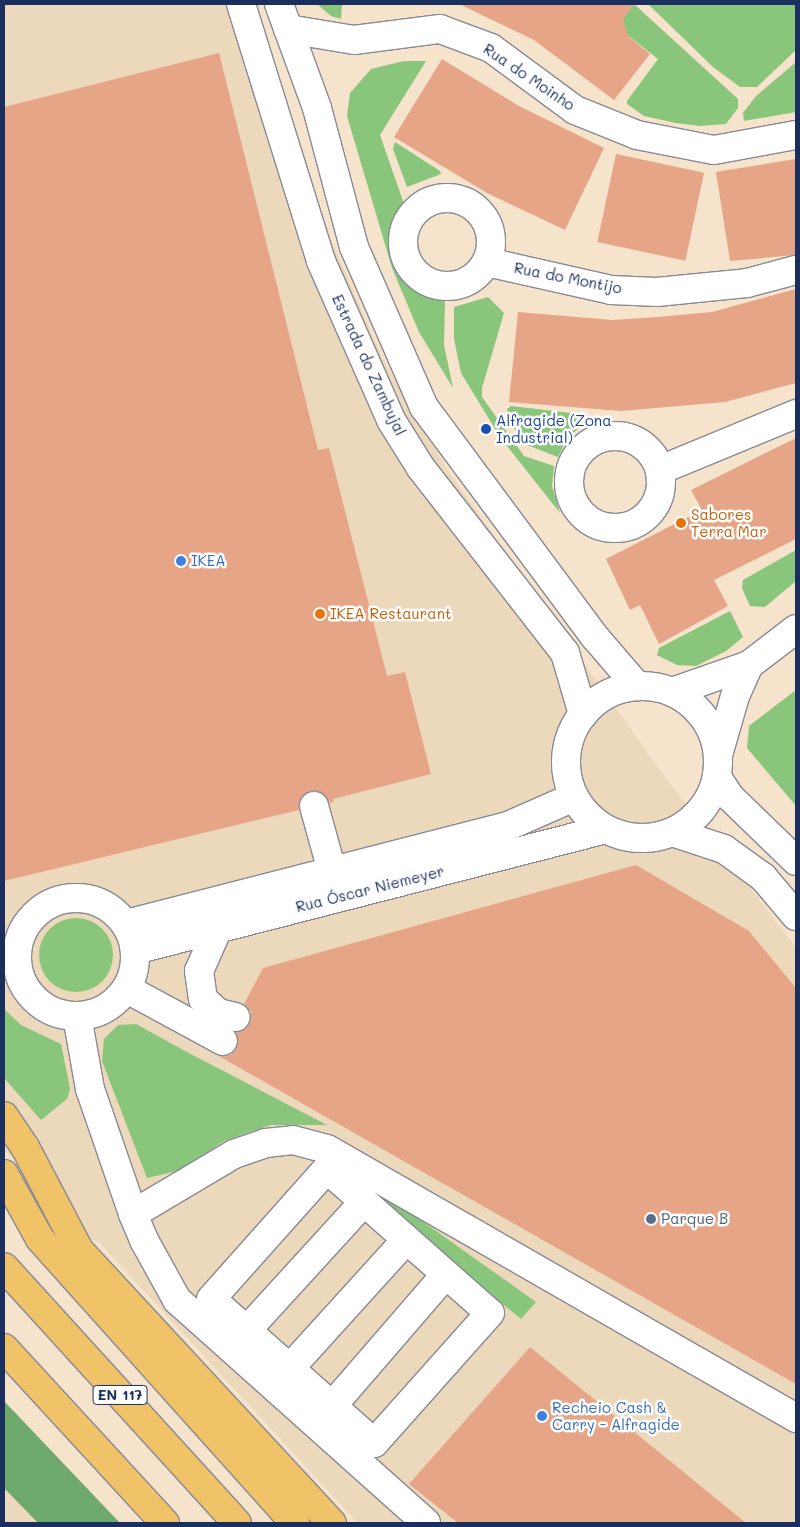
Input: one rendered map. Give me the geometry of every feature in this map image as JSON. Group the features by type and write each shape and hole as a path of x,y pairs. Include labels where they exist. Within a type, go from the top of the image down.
{"highway":[{"path":"4,1116 26,1147 79,1250 332,1523"},
{"path":"4,1174 40,1239 295,1523"},
{"name":"EN 117","path":"4,1266 237,1523"},
{"path":"4,1348 164,1523"}],"street":[{"name":"Estrada do Zambujal","path":"241,4 321,260 391,420 421,468 565,654 583,714"},
{"path":"278,4 316,108 354,247 424,407 589,629 636,686"},
{"name":"Rua do Moinho","path":"288,29 354,40 440,29 491,48 575,110 637,135 714,150 796,135"},
{"name":"Rua do Montijo","path":"488,262 611,290 657,292 747,283 796,270"},
{"path":"660,470 796,414"},
{"path":"749,665 735,696 708,800 692,818 672,832 638,838 605,828 587,815 574,796 566,776 566,754 571,733 583,714 607,694 636,686 672,692 749,665 796,629"},
{"path":"672,692 702,716 712,733 717,766 730,797 796,861"},
{"name":"Rua Óscar Niemeyer","path":"126,924 508,826 574,796"},
{"path":"314,806 332,871"},
{"name":"Rua Óscar Niemeyer","path":"135,950 605,828"},
{"path":"672,832 724,849 763,877 796,916"},
{"path":"64,899 99,902 114,911 126,924 135,950 136,963 127,989 113,1004 96,1013 77,1016 60,1014 43,1007 30,995 21,980 10,935 34,915 48,905 64,899"},
{"path":"218,928 199,971 203,999 218,1013 236,1017"},
{"path":"127,989 223,1041"},
{"path":"77,1016 90,1089 134,1214 144,1242 177,1300 366,1453"},
{"path":"134,1214 234,1154 266,1143 293,1140 327,1149 796,1418"},
{"path":"366,1453 490,1313 327,1169 211,1298 332,1406 366,1453 426,1523"},
{"path":"247,1330 364,1202"},
{"path":"290,1368 406,1240"},
{"path":"332,1406 446,1274"}],"shaded area":[{"path":"4,4 255,4 330,237 383,359 446,468 656,765 796,948 796,1523 358,1523 98,1241 60,1238 19,1165 4,1149"},
{"path":"4,1488 38,1523 4,1523"}],"green space":[{"path":"317,4 342,4 341,19 331,16"},
{"path":"634,4 738,99 738,108 726,124 700,126 676,123 644,116 627,104 627,101 658,59 617,27"},
{"path":"648,4 796,4 796,50 757,87 740,87 713,67"},
{"path":"404,61 426,61 380,135 404,204 391,231 390,249 394,263 418,293 445,300 444,345 453,388 419,332 392,268 347,116 350,93 371,69"},
{"path":"796,62 796,112 744,121 743,113 756,96"},
{"path":"395,142 440,171 441,174 407,187 393,149"},
{"path":"488,297 504,313 482,388 482,397 524,456 554,466 552,486 560,513 500,437 461,373 454,339 454,307"},
{"path":"511,406 579,414 583,423 566,441 558,457 527,445 508,420 507,409"},
{"path":"796,550 796,581 765,607 750,606 742,588 743,580"},
{"path":"730,611 743,637 726,651 696,666 677,665 657,655 659,648"},
{"path":"796,690 796,806 747,748 749,726"},
{"path":"76,918 90,921 102,929 110,941 113,955 110,969 102,981 90,989 76,992 62,989 50,981 42,969 39,955 42,941 50,929 62,921"},
{"path":"4,1009 21,1025 61,1044 70,1089 67,1099 41,1120 4,1078"},
{"path":"136,1024 327,1125 271,1125 224,1141 181,1170 147,1178 102,1061 104,1039 118,1025"},
{"path":"330,1161 370,1184 536,1302 521,1319"},
{"path":"4,1401 120,1523 38,1523 4,1488"}],"building":[{"path":"459,4 634,4 623,19 628,36 650,54 614,100 534,40"},
{"name":"IKEA","path":"219,53 318,450 329,448 387,676 405,672 431,774 333,799 334,802 329,803 325,795 310,791 303,795 299,810 4,881 4,107"},
{"path":"442,59 519,106 604,148 565,230 487,193 394,137"},
{"path":"616,154 704,173 685,261 597,242"},
{"path":"796,159 796,255 730,261 716,172"},
{"path":"796,289 796,383 725,402 621,411 509,402 518,312 612,320 658,317 712,312"},
{"path":"796,438 796,539 714,580 728,606 659,644 640,605 630,610 606,559 702,510 691,490"},
{"name":"Parque B","path":"636,865 749,931 796,988 796,1384 217,1055 231,1055 237,1048 236,1032 247,1028 251,1020 251,1012 244,1004 263,968"},
{"name":"Recheio Cash & Carry - Alfragide","path":"530,1347 746,1523 458,1523 409,1484"}],"place":[{"name":"Alfragide (Zona Industrial)","path":"486,429"},
{"name":"Sabores Terra Mar","path":"681,523"},
{"name":"IKEA","path":"181,561"},
{"name":"IKEA Restaurant","path":"320,614"},
{"name":"Parque B","path":"651,1219"},
{"name":"Recheio Cash & Carry - Alfragide","path":"542,1416"}]}
